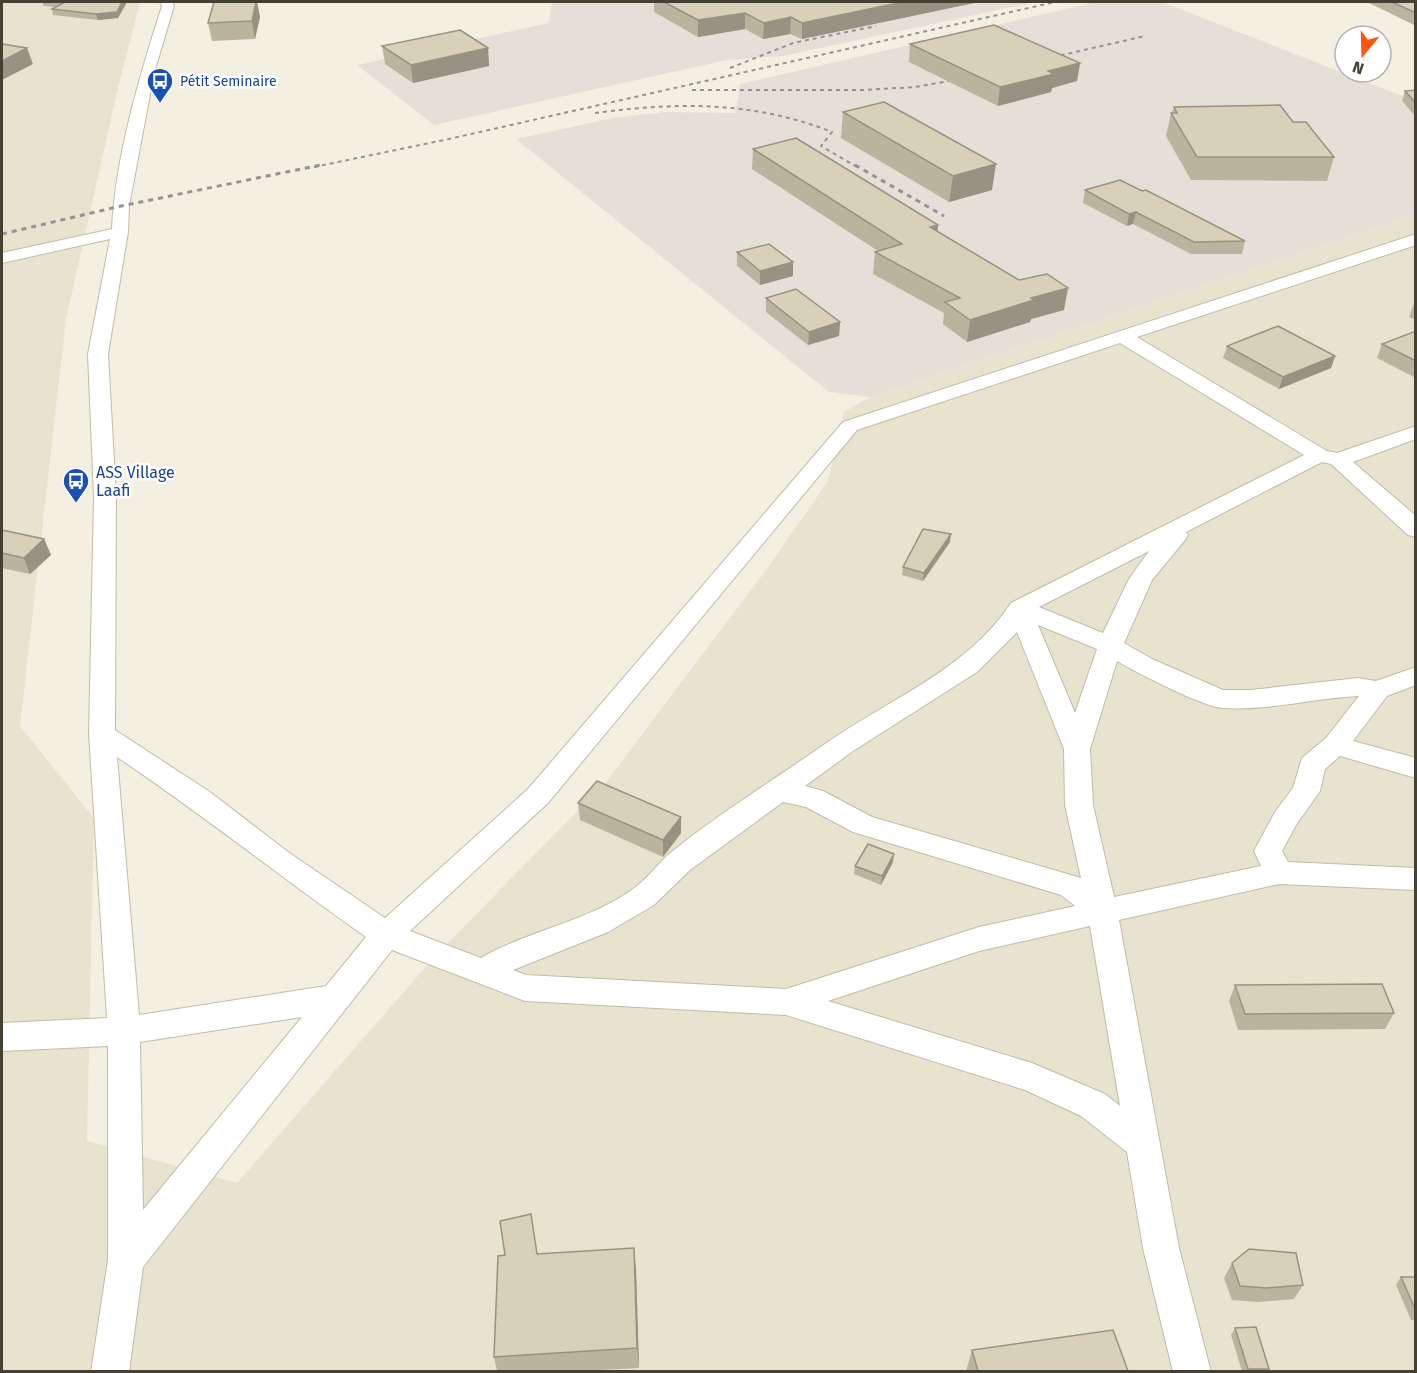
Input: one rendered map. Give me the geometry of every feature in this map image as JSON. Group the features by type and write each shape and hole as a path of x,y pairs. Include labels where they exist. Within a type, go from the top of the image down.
{"street":[{"path":"110,1371 126,1260 124,1031 102,734 105,497 98,354 120,231 121,206 147,73 168,6 166,2"},
{"path":"2,258 120,231"},
{"path":"126,1260 386,935 538,796 850,426 1416,240"},
{"path":"1122,336 1329,458 1403,516 1416,530"},
{"path":"483,972 517,954 597,923 644,897 680,862 844,744 968,666 1008,626 1019,608 1212,510 1329,458 1416,432"},
{"path":"1192,1371 1161,1248 1103,912 1079,805 1077,749 1111,646 1147,567 1162,547 1212,510"},
{"path":"1019,608 1111,646 1143,664 1220,699 1251,699 1358,687 1378,690 1416,675"},
{"path":"1019,608 1077,749"},
{"path":"1279,873 1268,851 1285,819 1306,791 1312,765 1335,745 1378,690"},
{"path":"102,734 200,799 278,860 386,935 525,988 786,1002 1032,1078 1093,1105 1143,1144"},
{"path":"1335,745 1416,768"},
{"path":"779,791 813,798 874,829 1071,886 1103,912"},
{"path":"786,1002 979,939 1279,873 1416,879"},
{"path":"2,1037 124,1031 336,998"}],"shaded area":[{"path":"2,2 140,2 117,92 66,319 20,726 94,818 87,1141 237,1183 437,954 606,782 767,569 828,481 844,412 870,397 1415,215 1415,1371 2,1372"},
{"path":"552,2 1036,2 783,56 727,60 434,125 357,65 549,23"},
{"path":"1096,2 1162,2 1333,69 1333,84 1372,84 1415,101 1415,215 870,397 829,392 516,139 613,118 664,112 735,113 740,84"}],"building":[{"path":"65,2 122,2 117,12 96,14 52,9"},
{"path":"214,2 256,2 252,21 208,23"},
{"path":"664,2 903,2 802,23 791,17 764,23 745,13 698,20"},
{"path":"1392,2 1416,2 1416,13"},
{"path":"994,25 1080,63 1048,71 1054,74 1000,87 910,44"},
{"path":"460,30 488,48 411,65 382,46"},
{"path":"2,44 27,48 2,61"},
{"path":"1416,90 1416,103 1405,91"},
{"path":"884,102 996,164 953,176 843,112"},
{"path":"1280,105 1293,122 1306,122 1334,157 1197,157 1171,113 1177,113 1174,107"},
{"path":"796,138 938,225 930,227 1019,280 1047,274 1068,288 1031,298 1034,300 970,320 945,302 960,298 875,252 902,244 753,149"},
{"path":"1120,180 1142,191 1146,190 1245,241 1194,242 1136,212 1129,214 1085,190"},
{"path":"769,244 793,262 760,271 737,252"},
{"path":"796,289 840,322 809,332 766,298"},
{"path":"1278,326 1335,356 1283,377 1227,346"},
{"path":"1416,331 1416,361 1382,344"},
{"path":"923,529 951,534 924,573 903,567"},
{"path":"2,530 44,539 24,558 2,553"},
{"path":"597,781 681,817 663,840 578,803"},
{"path":"868,844 894,854 882,876 855,866"},
{"path":"1382,984 1394,1013 1245,1014 1235,985"},
{"path":"531,1214 537,1254 634,1248 637,1348 494,1357 498,1256 505,1255 500,1221"},
{"path":"1249,1249 1296,1253 1303,1285 1266,1288 1240,1286 1232,1263"},
{"path":"1401,1277 1416,1277 1416,1311"},
{"path":"1256,1327 1269,1369 1248,1369 1235,1328"},
{"path":"1113,1330 1128,1371 978,1371 972,1350"}],"railway":[{"path":"314,167 449,139 1055,2"},
{"path":"730,68 793,43 876,26"},
{"path":"1045,59 1145,36"},
{"path":"692,90 864,90 915,87 966,78"},
{"path":"595,113 685,106 744,109 774,114 832,132 821,146 857,167"},
{"path":"2,234 121,206 321,165"},
{"path":"855,165 944,216"}],"place":[{"name":"Pétit Seminaire","path":"160,104"},
{"name":"ASS Village Laafi","path":"76,504"}]}
